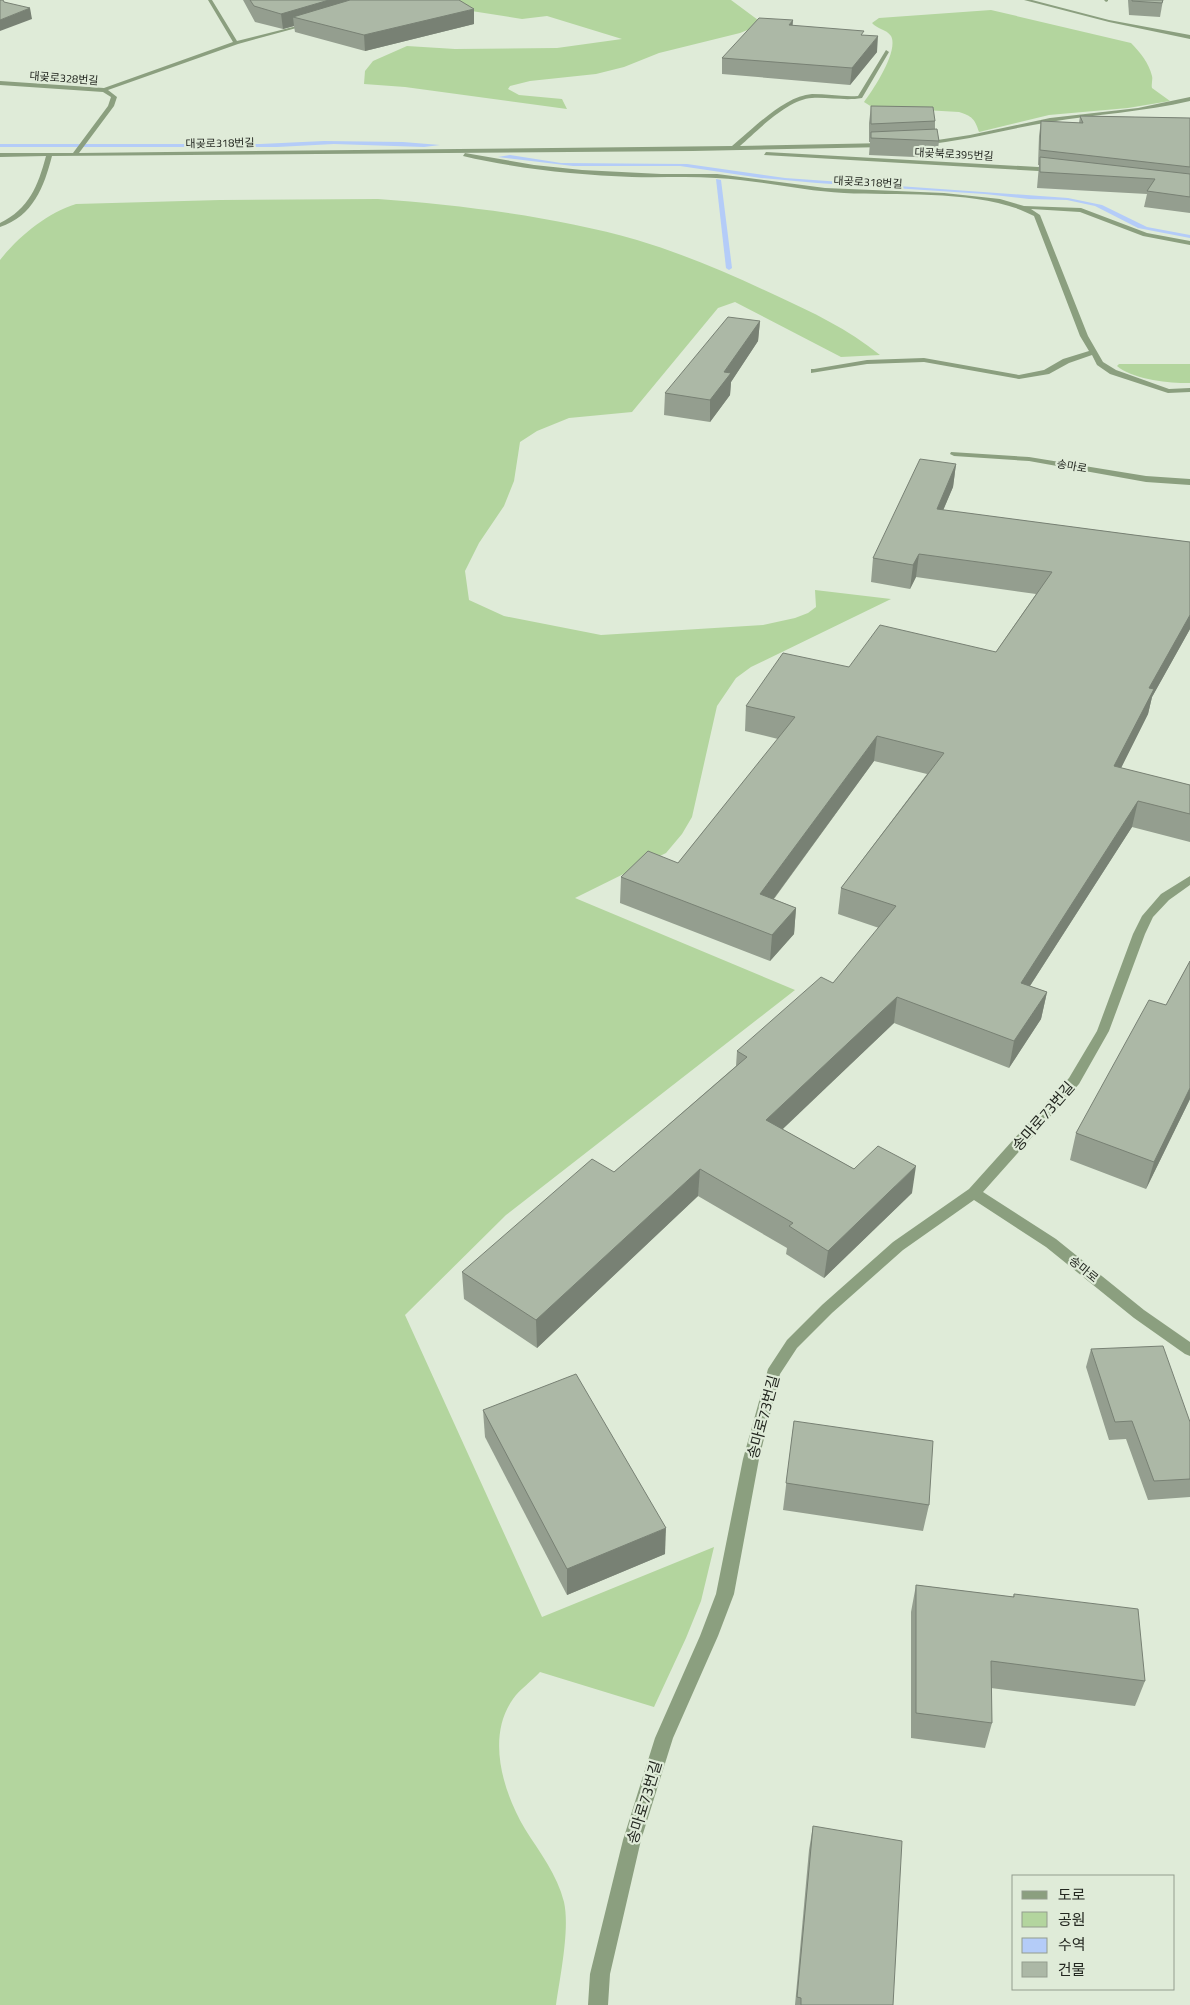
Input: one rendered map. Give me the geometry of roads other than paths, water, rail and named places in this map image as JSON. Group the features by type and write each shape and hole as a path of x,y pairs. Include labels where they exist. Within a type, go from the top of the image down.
{"street":[{"path":"210,0 236,43"},
{"path":"1026,0 1109,21 1190,37"},
{"path":"104,90 236,43 312,23"},
{"path":"734,148 753,130 796,99 812,96 843,99 860,97 886,52"},
{"name":"대곶로328번길","path":"0,83 104,90 111,93 114,101 76,152"},
{"path":"910,144 956,140 1050,120 1138,110 1190,99"},
{"name":"대곶로318번길","path":"0,155 49,155 76,152 734,148 895,145"},
{"name":"대곶북로395번길","path":"717,148 784,156 1061,170"},
{"name":"대곶로318번길","path":"441,150 526,165 590,171 653,176 715,176 806,188 993,199 1024,206 1081,210 1146,235 1190,243"},
{"path":"0,225 14,220 35,199 42,182 49,155"},
{"path":"1024,206 1037,215 1092,353 1100,363 1113,372 1168,390 1190,390"},
{"path":"814,371 867,362 924,360 1019,377 1046,372 1066,361 1092,353"},
{"name":"송마로","path":"954,454 1029,459 1137,478 1190,482"},
{"name":"송마로73번길","path":"598,2005 602,1965 632,1840 664,1738 709,1636 725,1594 751,1459 773,1373 792,1344 827,1309 898,1246 974,1193 1074,1081 1104,1031 1139,934 1148,916 1165,898 1190,880"},
{"name":"송마로","path":"974,1193 1051,1243 1139,1314 1190,1350"}],"water":[{"path":"324,141 403,142 440,145 424,147 334,144 277,147 0,147 0,144 260,144"},
{"path":"510,155 561,163 687,164 785,178 1068,198 1102,205 1147,227 1190,235 1190,238 1138,228 1095,206 1067,200 1029,199 985,194 817,183 761,178 680,166 573,166 498,157"}],"waterway":[{"path":"718,180 729,268"}]}
